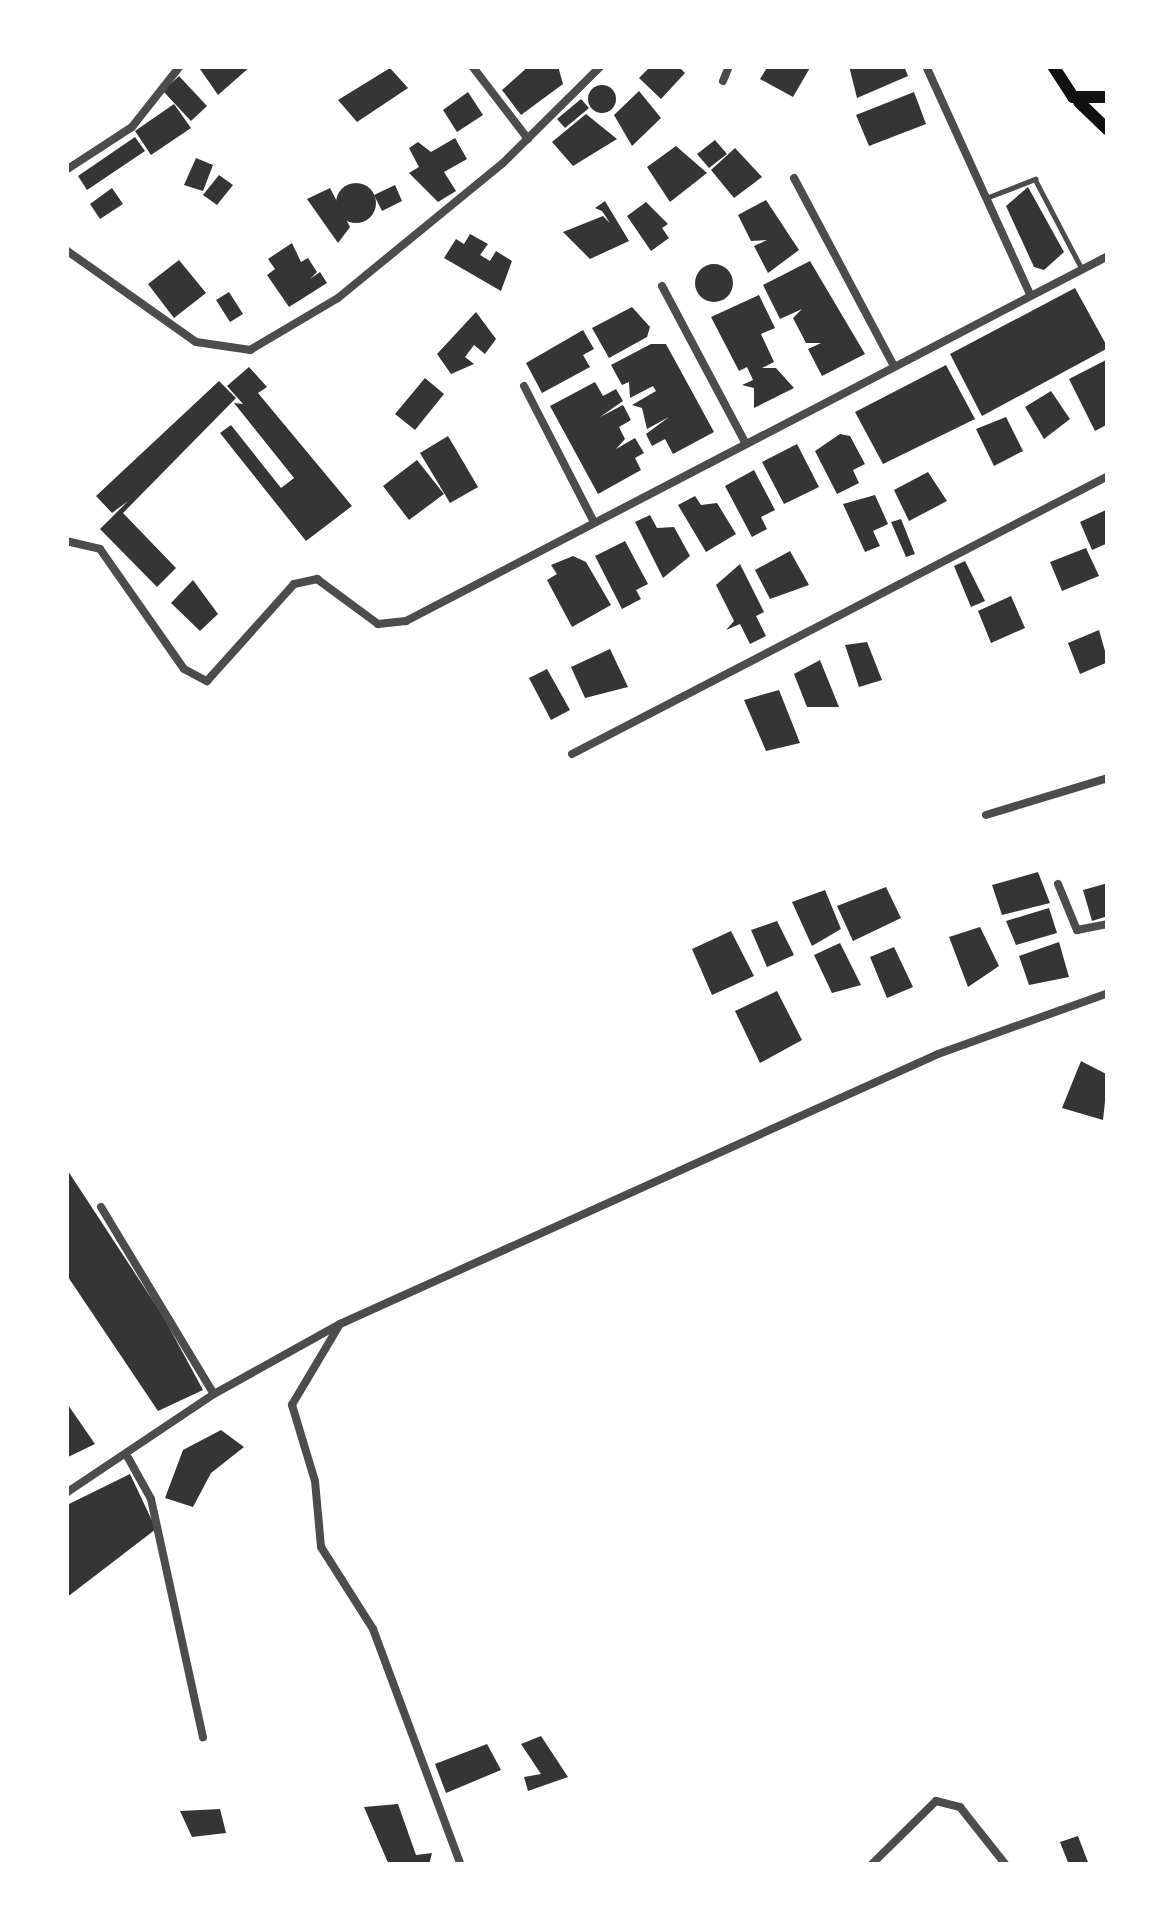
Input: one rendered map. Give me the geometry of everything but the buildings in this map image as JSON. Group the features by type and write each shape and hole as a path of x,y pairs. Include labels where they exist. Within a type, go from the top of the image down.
{"main road":[{"path":"1053,66 1073,97 1108,130"},
{"path":"1073,97 1108,97"}],"street":[{"path":"66,170 132,127 180,66"},
{"path":"472,66 528,139"},
{"path":"66,250 178,333 215,350 250,350 338,298 528,139 602,66"},
{"path":"723,81 729,66"},
{"path":"926,66 1030,293"},
{"path":"794,178 894,366"},
{"path":"66,541 100,549 184,669 207,681 307,578 329,586 366,620 392,625 1108,256"},
{"path":"662,286 746,444"},
{"path":"524,386 594,522"},
{"path":"572,754 1108,476"},
{"path":"986,815 1108,778"},
{"path":"1058,884 1077,929 1108,924"},
{"path":"66,1493 214,1394 340,1324 938,1054 1108,993"},
{"path":"101,1207 214,1394"},
{"path":"340,1324 292,1405 315,1481 321,1547 373,1629 461,1865"},
{"path":"126,1454 157,1519 203,1737"},
{"path":"872,1865 936,1801 960,1807 1006,1865"}],"lane":[{"path":"986,198 1035,179 1082,269"}]}
